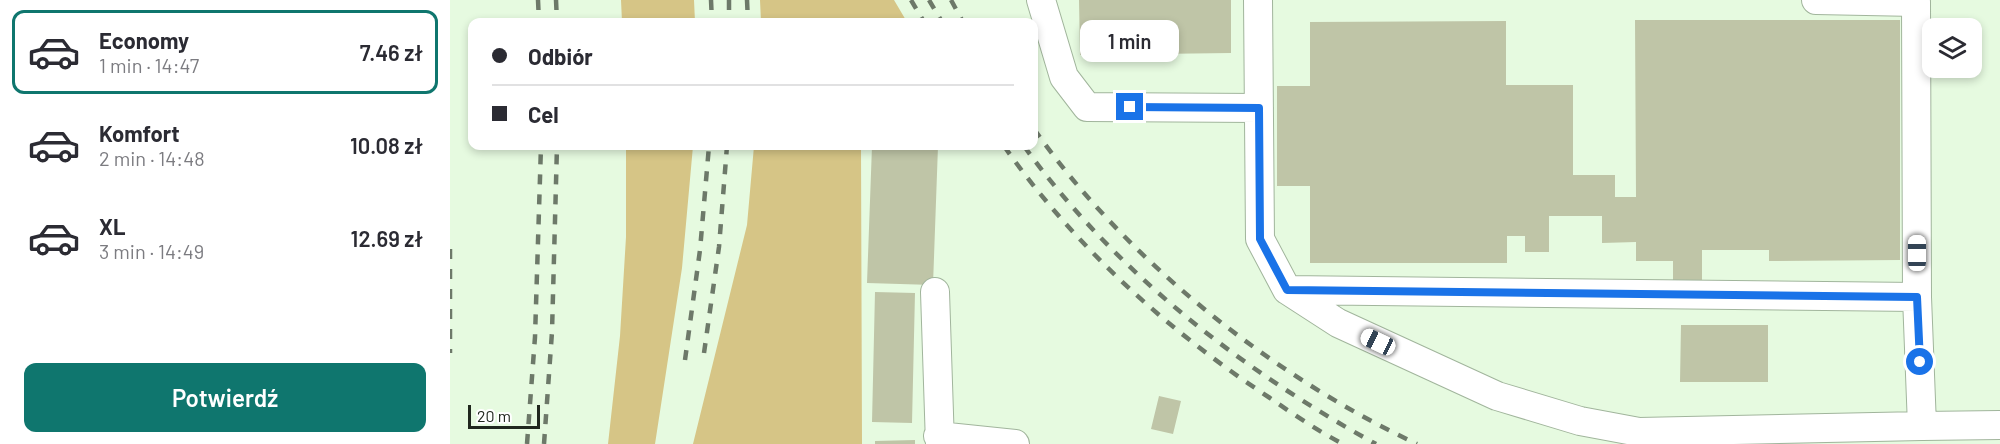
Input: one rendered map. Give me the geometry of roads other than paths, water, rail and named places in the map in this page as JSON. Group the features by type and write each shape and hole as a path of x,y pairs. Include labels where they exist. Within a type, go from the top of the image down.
{"lane":[{"path":"1041,0 1064,77 1087,107 1259,108"},
{"path":"1258,0 1260,239 1287,290 1338,323 1497,396 1580,422 1638,432 2000,425"},
{"path":"1816,0 1916,2 1917,297 1922,426"},
{"path":"1287,290 1917,297"},
{"path":"935,292 939,440 1016,444"}],"railway":[{"path":"538,0 539,18"},
{"path":"556,0 557,18"},
{"path":"711,0 712,18"},
{"path":"729,0 729,18"},
{"path":"747,0 748,18"},
{"path":"911,0 922,18"},
{"path":"929,0 940,18"},
{"path":"951,0 961,18"},
{"path":"1038,134 1112,224 1157,268 1206,310 1256,349 1309,385 1417,444"},
{"path":"527,444 535,337 541,150"},
{"path":"544,444 552,332 557,150"},
{"path":"685,360 700,250 709,150"},
{"path":"704,353 719,247 727,150"},
{"path":"1007,150 1031,183 1092,252 1159,315 1232,372 1324,434 1343,444"},
{"path":"1027,150 1059,192 1098,235 1139,276 1183,314 1277,384 1376,444"},
{"path":"450,249 450,353"}]}
